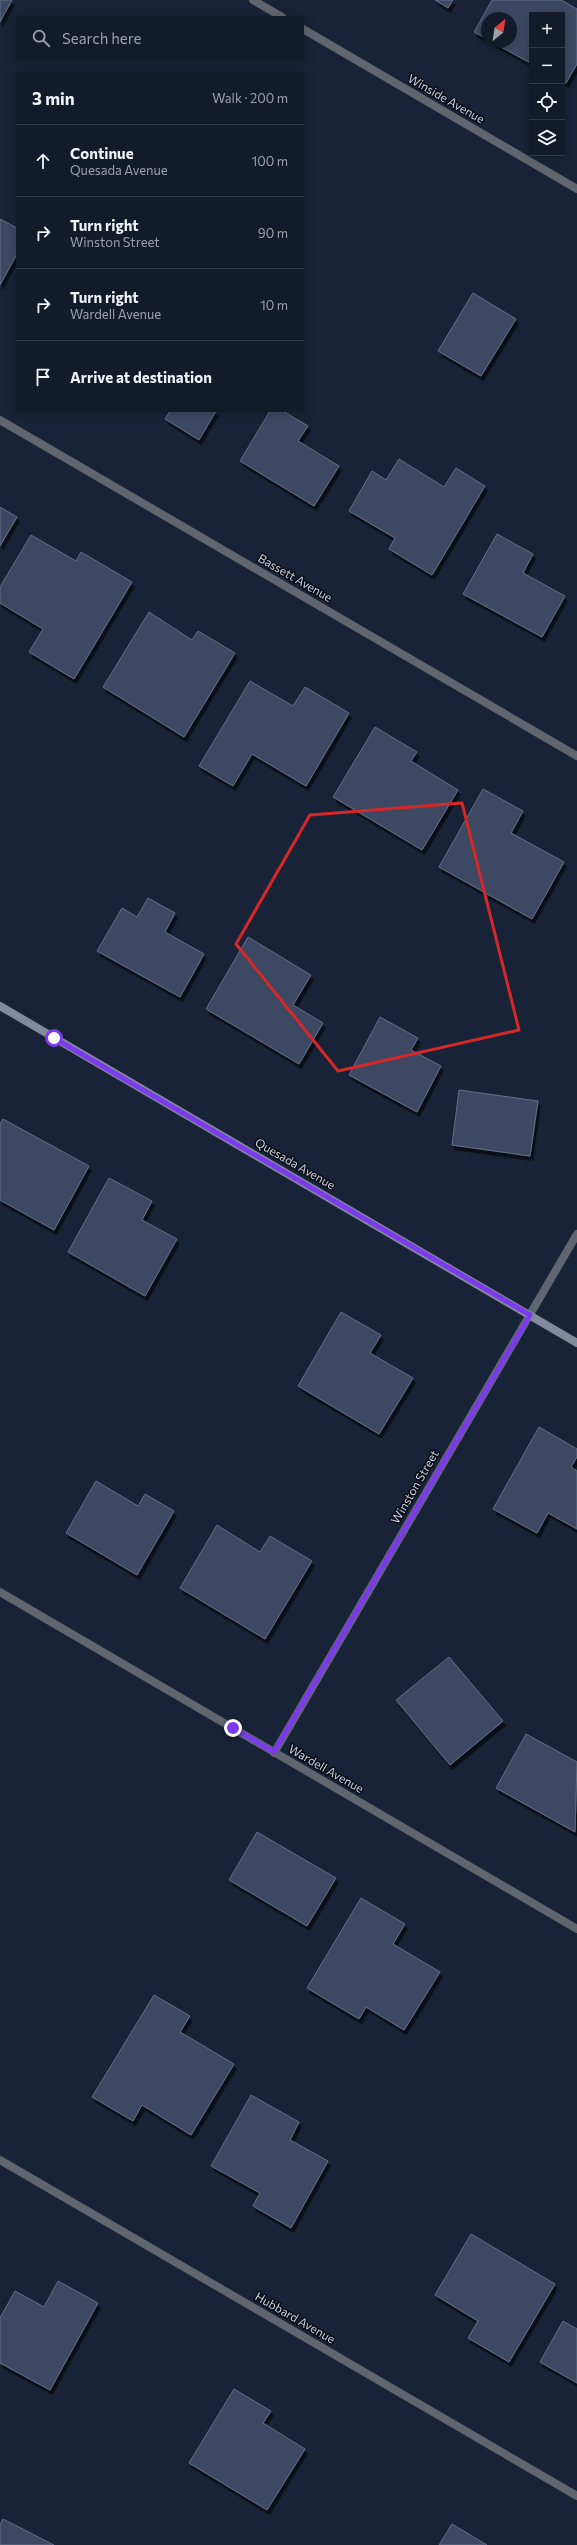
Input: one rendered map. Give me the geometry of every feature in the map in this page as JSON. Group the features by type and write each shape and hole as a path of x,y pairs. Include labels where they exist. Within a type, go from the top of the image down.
{"street":[{"path":"253,0 280,16"},
{"name":"Winside Avenue","path":"304,30 577,189"},
{"name":"Bassett Avenue","path":"0,420 577,756"},
{"name":"Quesada Avenue","path":"0,1006 577,1343"},
{"name":"Winston Street","path":"274,1752 577,1234"},
{"name":"Wardell Avenue","path":"0,1592 577,1929"},
{"name":"Hubbard Avenue","path":"0,2160 577,2496"}],"highlighted area":[{"path":"462,803 519,1030 338,1071 236,944 310,815"}],"building":[{"path":"0,0 12,0 0,22"},
{"path":"435,0 453,0 448,8"},
{"path":"492,0 561,0 577,9 577,64 566,83 565,12 529,12 529,62 503,48 517,48 517,12 485,12"},
{"path":"481,20 481,36 474,32"},
{"path":"0,219 16,227 16,256 0,285"},
{"path":"473,293 516,319 481,376 438,351"},
{"path":"169,412 215,412 199,440 165,419"},
{"path":"269,412 285,412 308,426 298,441 339,466 314,506 240,461"},
{"path":"399,459 444,487 456,468 485,486 432,575 389,549 395,538 349,511 372,471 386,480"},
{"path":"0,507 17,517 0,546"},
{"path":"497,534 533,554 523,573 565,596 542,637 463,594"},
{"path":"31,535 76,561 81,552 132,582 74,679 29,652 43,629 0,603 0,587"},
{"path":"149,612 192,640 198,631 235,653 184,737 103,687"},
{"path":"250,681 293,706 305,687 349,713 306,786 252,754 233,786 199,766"},
{"path":"375,727 417,752 411,761 458,790 422,850 333,797"},
{"path":"483,789 523,811 511,833 564,862 532,919 439,867"},
{"path":"148,898 175,913 165,932 204,954 180,997 97,951 122,908 137,917"},
{"path":"248,937 311,975 293,1005 323,1023 299,1064 206,1009"},
{"path":"380,1017 418,1038 411,1050 441,1066 417,1112 349,1075"},
{"path":"459,1090 538,1101 530,1156 452,1145"},
{"path":"3,1119 89,1166 54,1230 0,1200 0,1124"},
{"path":"109,1178 152,1201 142,1220 177,1239 145,1296 68,1252"},
{"path":"341,1312 381,1335 370,1353 413,1378 379,1434 298,1386"},
{"path":"539,1427 577,1449 577,1457 571,1467 577,1471 577,1529 548,1513 537,1533 493,1509"},
{"path":"96,1481 138,1506 145,1494 174,1511 137,1575 66,1533"},
{"path":"217,1525 260,1552 270,1536 312,1561 265,1639 180,1588"},
{"path":"449,1657 503,1721 450,1765 396,1700"},
{"path":"526,1734 577,1762 575,1832 496,1788"},
{"path":"257,1832 336,1878 307,1926 229,1880"},
{"path":"361,1898 405,1924 393,1944 440,1972 404,2030 366,2007 359,2019 307,1988"},
{"path":"154,1995 190,2016 180,2032 234,2064 191,2135 142,2105 133,2121 92,2097"},
{"path":"251,2095 299,2122 290,2140 328,2161 291,2228 253,2206 260,2193 211,2166"},
{"path":"471,2234 555,2284 509,2362 468,2338 478,2321 435,2295"},
{"path":"58,2281 98,2303 50,2390 0,2363 0,2318 15,2291 44,2307"},
{"path":"563,2321 577,2329 577,2383 540,2362"},
{"path":"234,2389 271,2411 263,2423 305,2449 267,2510 189,2463"},
{"path":"3,2519 54,2545 0,2545 0,2525"},
{"path":"452,2524 487,2545 439,2545"}],"route":[{"path":"54,1038 530,1315 274,1752 233,1728"}]}
